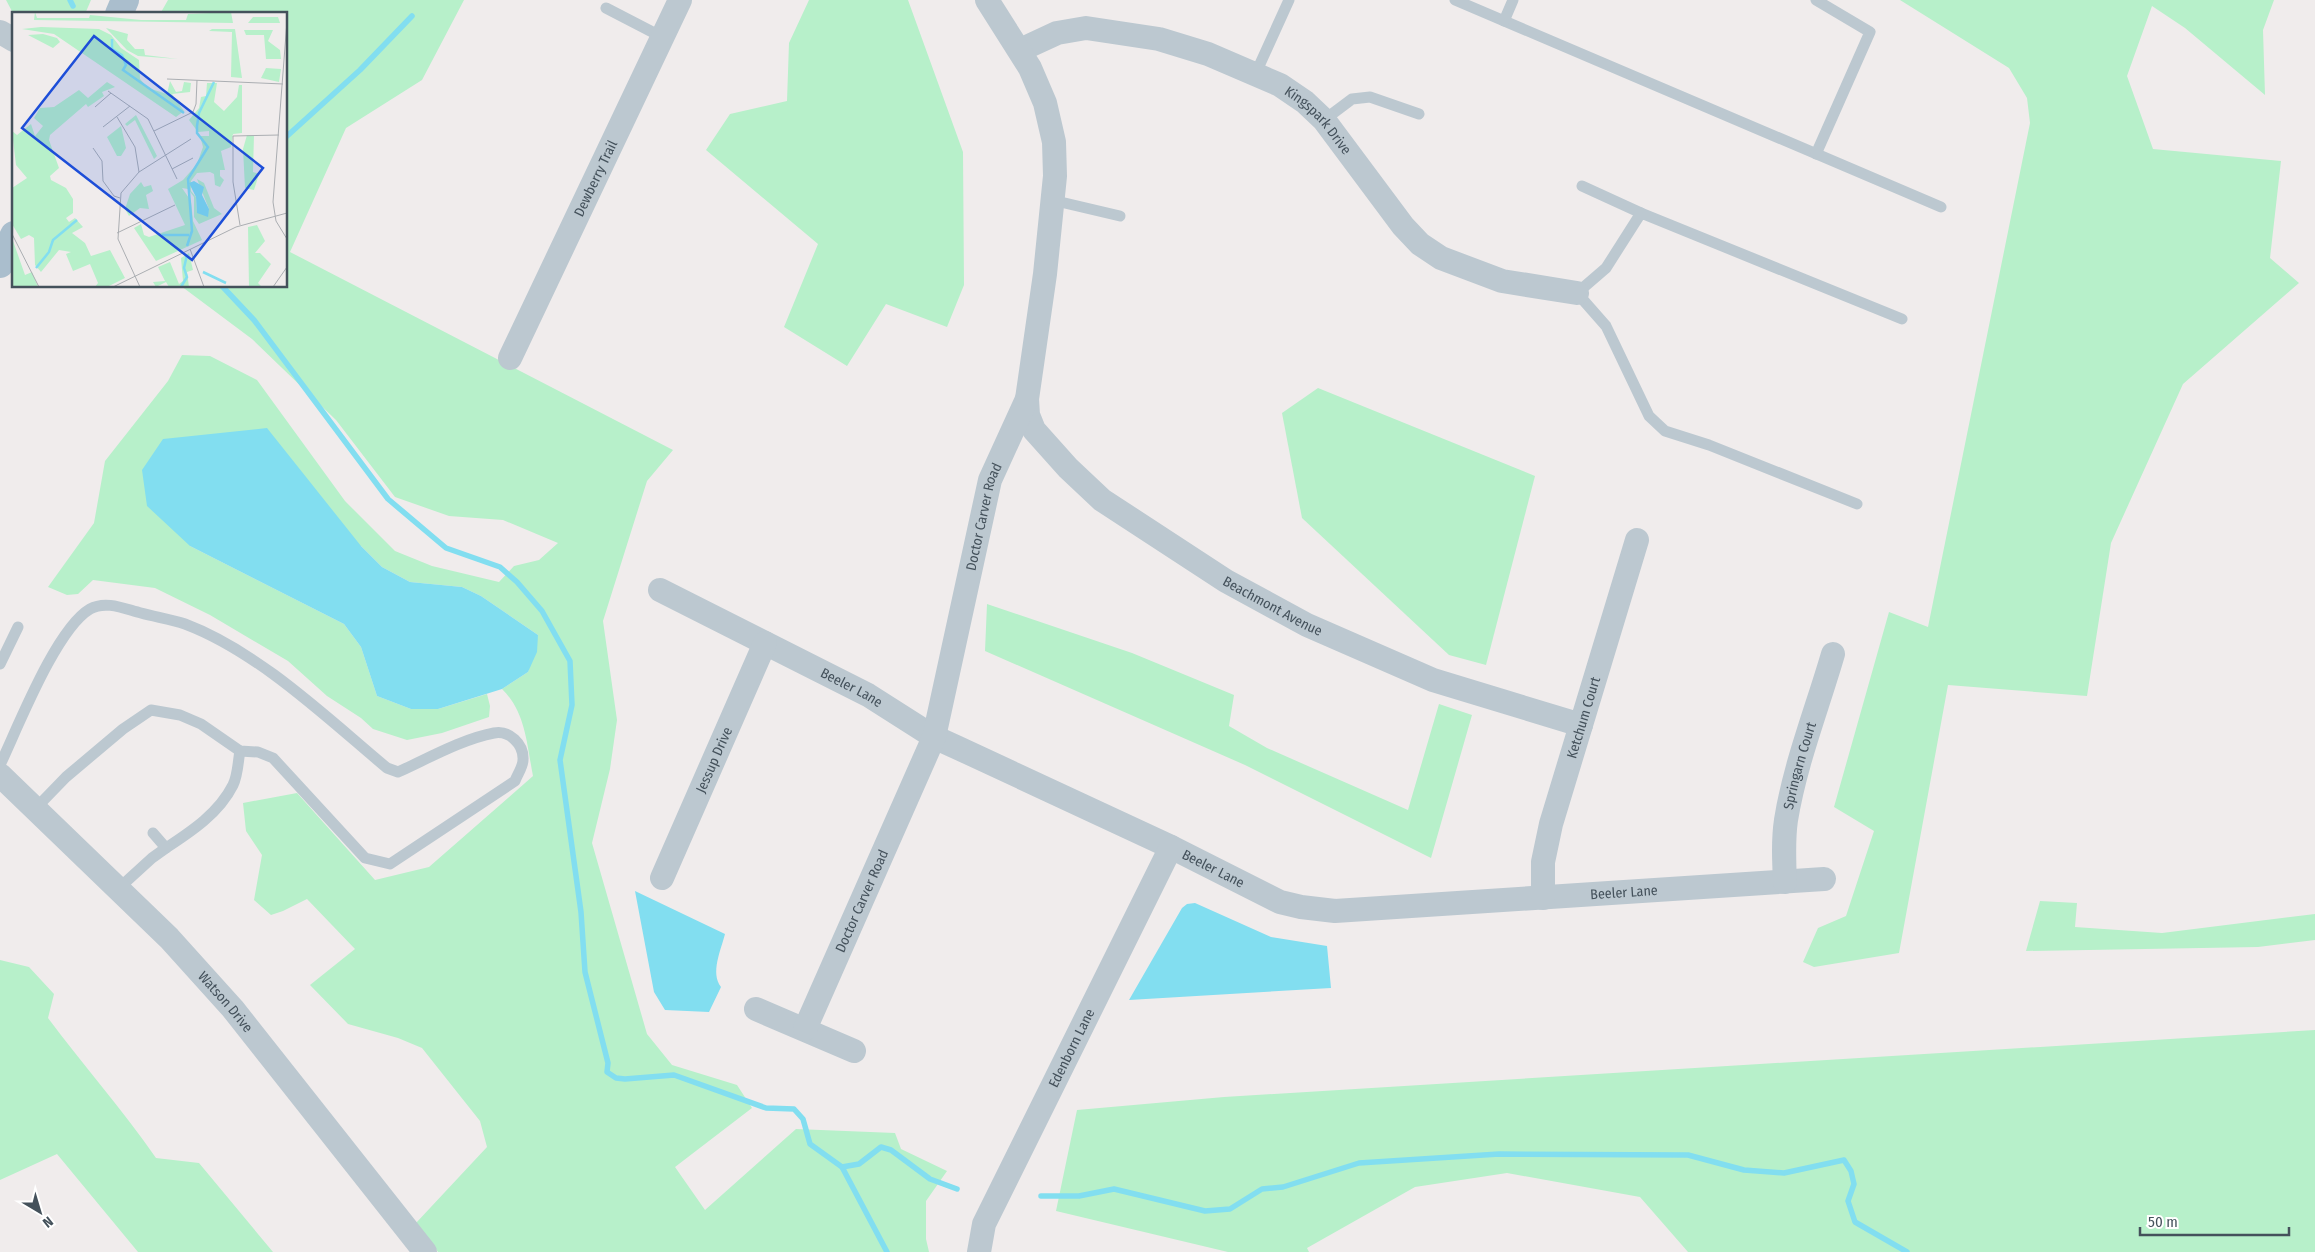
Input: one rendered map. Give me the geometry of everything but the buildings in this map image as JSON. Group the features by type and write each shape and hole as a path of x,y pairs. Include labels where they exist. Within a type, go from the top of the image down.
{"main road":[{"path":"120,12 125,0"},
{"path":"0,264 12,239"}],"street":[{"name":"Dewberry Trail","path":"510,358 680,0"},
{"name":"Doctor Carver Road","path":"805,1028 934,737 990,480 1027,399 1046,274 1055,176 1054,142 1047,110 1030,68 987,0"},
{"name":"Kingspark Drive","path":"1020,50 1057,33 1076,28 1086,28 1159,40 1208,54 1280,86 1305,102 1324,120 1403,226 1420,244 1441,258 1502,281 1577,293"},
{"path":"0,32 12,39"},
{"name":"Beachmont Avenue","path":"1027,399 1028,415 1034,430 1068,468 1102,500 1226,580 1293,618 1433,680 1581,725"},
{"name":"Ketchum Court","path":"1543,898 1544,848 1638,540"},
{"name":"Beeler Lane","path":"660,590 868,695 934,737 1171,847 1280,902 1301,907 1335,911 1824,879"},
{"name":"Jessup Drive","path":"662,878 765,643"},
{"name":"Springarn Court","path":"1785,882 1784,849 1786,821 1794,784 1833,654"},
{"name":"Watson Drive","path":"0,775 169,938 233,1008 425,1252"},
{"name":"Edenborn Lane","path":"979,1252 984,1224 1171,847"},
{"path":"756,1009 805,1028 854,1051"}],"lane":[{"path":"1255,75 1289,0"},
{"path":"1456,0 1941,207"},
{"path":"1504,21 1513,0"},
{"path":"1816,0 1870,32 1816,154"},
{"path":"606,8 662,37"},
{"path":"1324,120 1352,99 1370,97 1419,114"},
{"path":"1582,186 1641,213 1902,319"},
{"path":"1052,200 1120,216"},
{"path":"1641,213 1606,268 1577,293 1606,326 1649,416 1665,431 1709,445 1857,504"},
{"path":"0,765 49,659 79,617 91,608 106,604 185,624 230,647 291,686 387,768 398,772 495,732 511,735 520,746 523,760 515,781 390,864 365,858 273,758 258,752 240,751 201,724 165,711 151,710 123,729 66,777 35,809"},
{"path":"0,664 18,627"},
{"path":"118,889 152,858 199,826 219,806 234,784 240,751"},
{"path":"153,832 166,848"}],"green space":[{"path":"6,0 91,0 86,12 12,12"},
{"path":"168,0 464,0 422,80 346,128 290,252 673,450 647,481 603,621 617,720 610,769 592,843 647,1034 672,1065 737,1085 752,1108 675,1167 705,1210 796,1129 895,1133 901,1149 947,1171 926,1201 926,1239 929,1252 438,1252 416,1223 487,1147 480,1121 422,1048 398,1038 348,1024 310,985 355,949 307,899 271,915 254,900 262,855 246,831 243,803 297,793 375,880 429,867 533,776 521,719 510,698 502,689 528,672 538,635 481,596 462,587 410,582 382,567 361,546 190,546 344,624 361,647 377,696 411,709 438,709 487,694 490,706 489,717 442,733 407,740 373,729 361,718 327,696 288,661 210,615 155,588 93,580 78,594 67,595 48,587 94,523 105,461 168,381 182,355 210,356 257,380 345,501 395,551 432,566 499,582 514,566 539,560 558,543 503,520 449,516 395,497 336,420 252,339 184,288 288,288 288,12 161,12"},
{"path":"809,0 908,0 963,152 964,285 947,327 886,304 847,366 784,327 818,244 706,150 730,114 787,101 789,43"},
{"path":"1900,0 2274,0 2263,30 2265,95 2185,28 2152,6 2127,76 2153,149 2281,161 2270,258 2299,283 2183,384 2111,543 2087,696 1948,685 1899,953 1814,967 1803,962 1818,928 1846,916 1874,831 1834,807 1889,612 1928,627 2030,123 2027,98 2009,68"},
{"path":"1318,388 1535,476 1486,665 1449,655 1302,518 1282,413"},
{"path":"987,604 1132,653 1234,695 1229,726 1267,748 1408,810 1439,704 1472,715 1431,858 1245,765 985,651"},
{"path":"2040,901 2077,903 2075,927 2162,933 2315,914 2315,940 2258,947 2026,951"},
{"path":"0,960 29,967 54,994 48,1018 156,1158 199,1163 273,1252 138,1252 57,1154 0,1180"},
{"path":"2315,1030 2315,1252 1688,1252 1640,1197 1507,1173 1415,1187 1307,1248 1309,1252 1228,1252 1056,1211 1077,1110 1224,1097"}],"water":[{"path":"267,428 361,546 382,567 410,582 462,587 481,596 538,635 537,652 528,672 502,689 438,709 411,709 377,696 361,647 344,624 190,546 147,506 142,470 163,439"},
{"path":"635,891 725,934 716,968 716,975 721,987 709,1012 665,1010 654,992"},
{"path":"1195,903 1271,937 1327,946 1331,988 1129,1000 1182,908 1187,904"}],"waterway":[{"path":"70,0 73,6"},
{"path":"288,135 360,70 412,16"},
{"path":"224,288 254,320 388,499 446,548 500,567 517,582 542,611 570,661 572,705 560,760 581,912 585,972 608,1063 607,1072 616,1078 625,1079 674,1075 766,1108 794,1109 803,1119 810,1144 842,1167 887,1252"},
{"path":"842,1167 859,1164 881,1147 891,1150 930,1179 957,1189"},
{"path":"1041,1196 1079,1196 1114,1189 1205,1211 1230,1209 1262,1189 1283,1187 1359,1163 1499,1154 1688,1155 1744,1170 1784,1173 1844,1160 1851,1171 1854,1184 1848,1201 1855,1222 1907,1252"}]}
